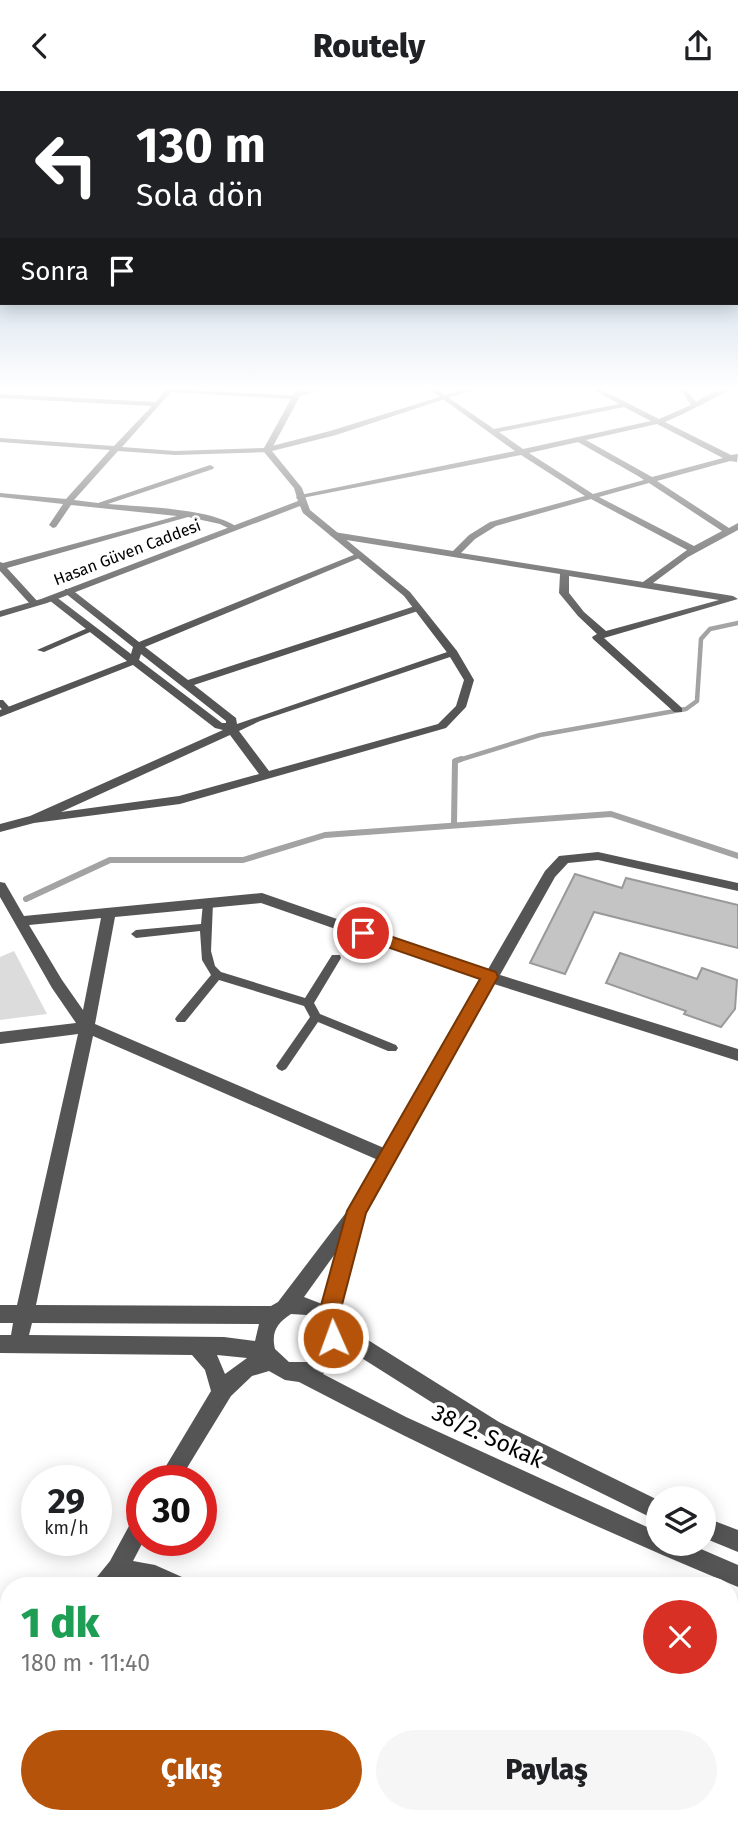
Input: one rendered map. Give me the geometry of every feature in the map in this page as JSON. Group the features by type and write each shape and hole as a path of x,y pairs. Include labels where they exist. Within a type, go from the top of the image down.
{"street":[{"path":"53,525 67,501 98,470"},
{"path":"96,505 202,470"},
{"path":"34,818 180,800 442,726 461,707 469,680 453,653 407,594 359,556 300,500 298,488 283,470"},
{"name":"Hasan Güven Caddesi","path":"0,614 234,528 300,500 440,470"},
{"path":"550,470 593,497 694,550"},
{"path":"634,470 728,531"},
{"path":"455,554 472,537 493,524 693,470"},
{"path":"0,495 191,515 223,522 234,528"},
{"path":"1,566 191,515"},
{"path":"646,584 694,550 738,526"},
{"path":"334,534 733,599 597,637 678,710"},
{"path":"4,712 133,661 139,646 359,556"},
{"path":"1,566 43,600 93,629 219,726 231,729 266,776"},
{"path":"565,571 564,593 581,614 604,635"},
{"path":"68,591 232,720 231,729"},
{"name":"Hasan Güven Caddesi","path":"0,619 27,611 43,600"},
{"path":"187,684 418,608"},
{"path":"0,828 34,818 256,719 453,653"},
{"path":"268,1357 264,1333 357,1211 550,874 564,859 598,856 738,887"},
{"path":"0,886 57,984 87,1027"},
{"path":"20,921 262,898 490,977 738,1055"},
{"path":"109,913 24,1315 9,1344 197,1346 268,1357 279,1367 299,1372 309,1370 326,1357 333,1338 329,1324 357,1211"},
{"path":"0,1038 87,1027 388,1157"},
{"path":"0,1314 278,1313 302,1305 312,1308 329,1324"},
{"name":"38/2. Sokak","path":"329,1324 492,1429 646,1505"},
{"path":"197,1346 213,1365 222,1395"},
{"path":"177,1465 222,1395 247,1368 268,1357"},
{"name":"38/2. Sokak","path":"299,1372 399,1424 646,1537"},
{"path":"716,1533 738,1542"},
{"path":"112,1577 126,1551"},
{"name":"38/2. Sokak","path":"690,1556 738,1576"}],"lane":[{"path":"41,650 93,629"},
{"path":"0,702 4,712"},
{"path":"208,903 206,961 217,975 308,1003 316,1017 392,1048"},
{"path":"136,934 207,927"},
{"path":"308,1003 336,958"},
{"path":"181,1019 217,975"},
{"path":"282,1066 316,1017"}],"shaded area":[{"path":"14,951 47,1014 0,1020 0,957"}],"building":[{"path":"575,874 622,888 626,878 738,905 738,948 594,912 565,974 530,963"},
{"path":"620,953 697,979 702,968 737,980 735,1009 721,1027 684,1014 686,1011 606,983"}],"waterway":[{"path":"456,761 540,735 686,709 697,701 701,639 710,629 738,623"},
{"path":"454,824 455,761 461,759"},
{"path":"26,899 110,860 243,860 325,835 611,814 738,856"}],"route":[{"path":"333,1338 327,1320 357,1211 490,977 363,933"}]}
